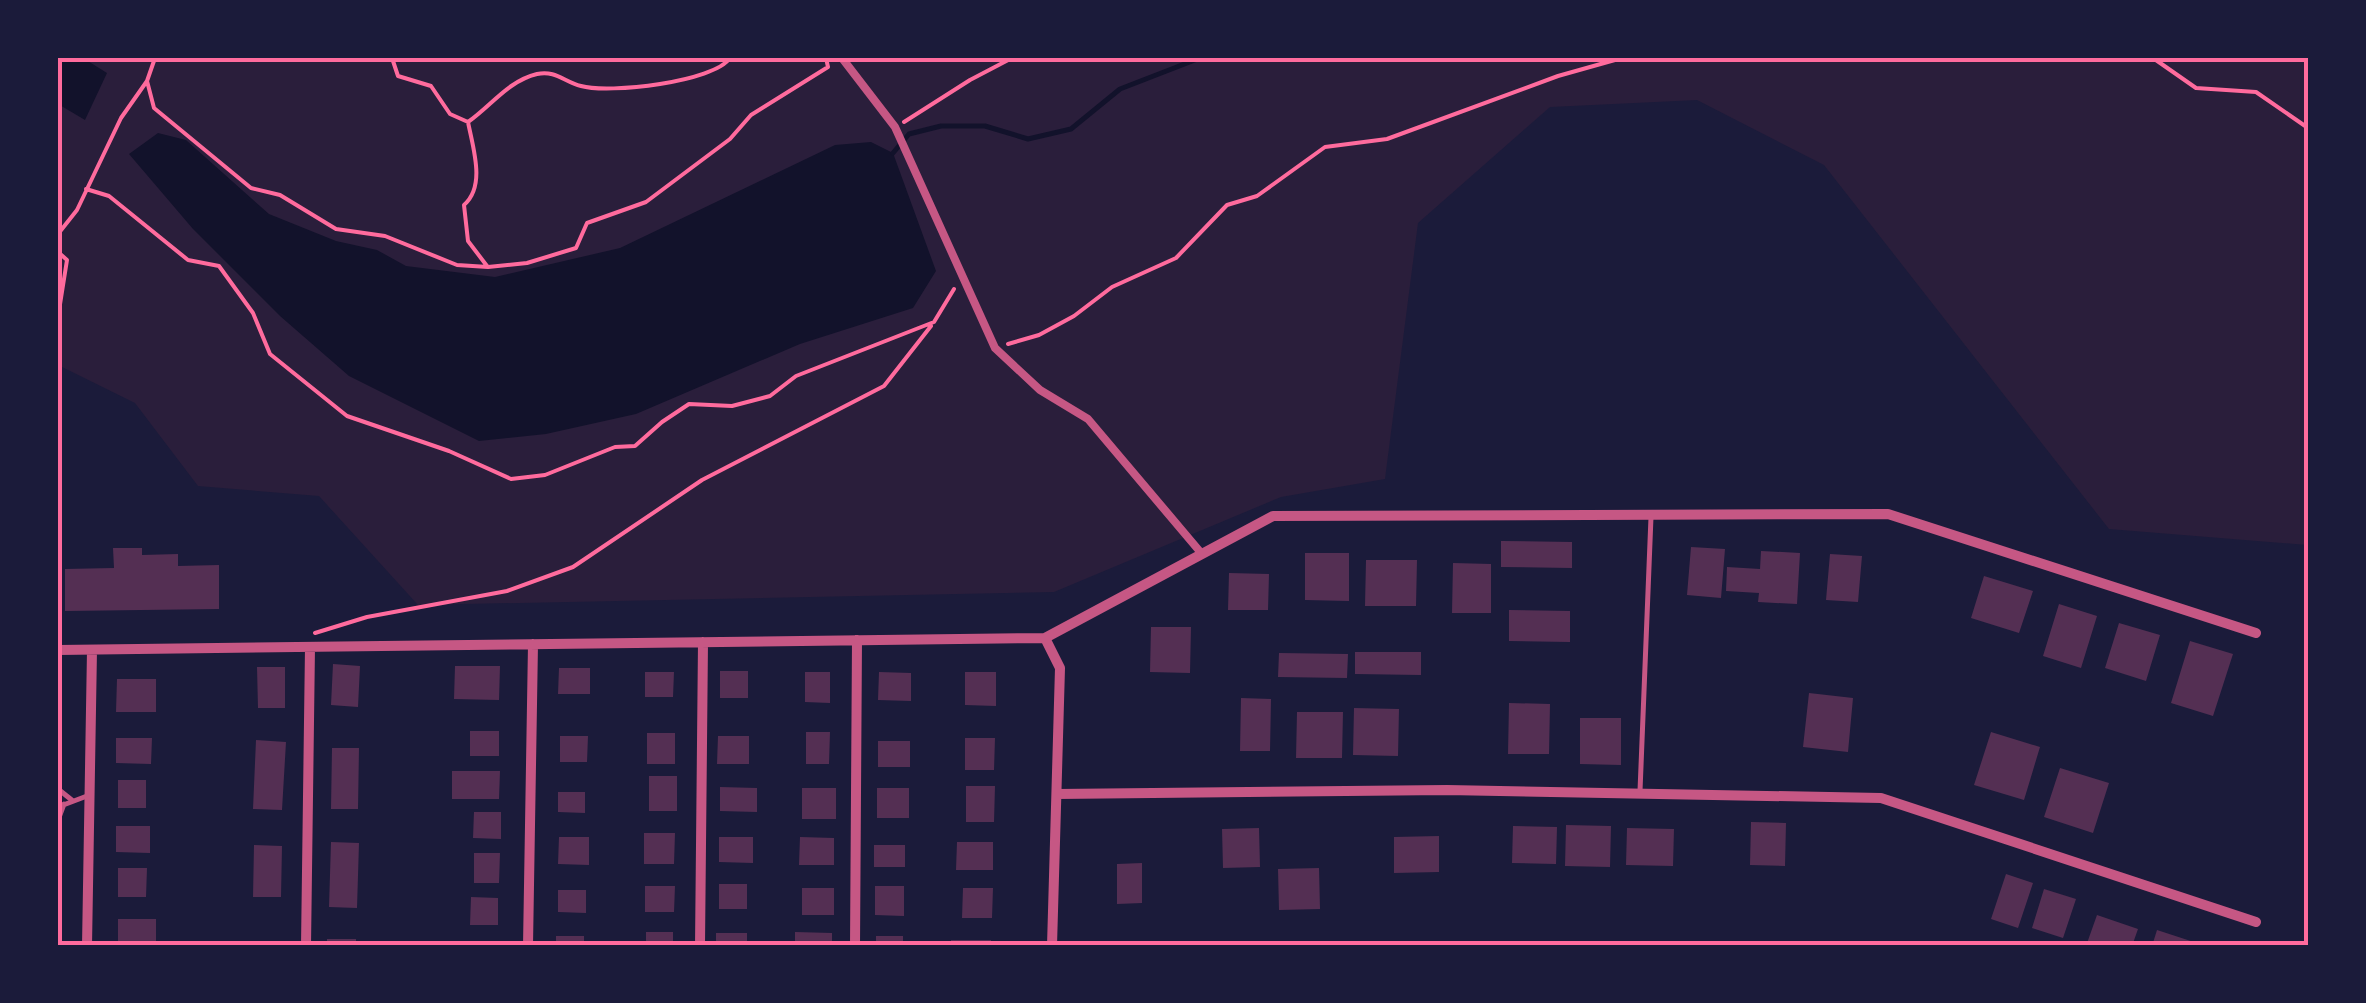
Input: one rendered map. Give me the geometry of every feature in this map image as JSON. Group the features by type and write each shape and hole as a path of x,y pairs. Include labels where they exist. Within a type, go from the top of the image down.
{"street":[{"path":"842,58 895,126 995,348 1040,390 1088,419 1202,554"},
{"path":"58,650 1045,638 1273,516 1888,514 2256,633"},
{"path":"1045,638 1060,668 1052,946"},
{"path":"855,946 857,640"},
{"path":"700,946 703,642"},
{"path":"528,946 533,644"},
{"path":"306,946 310,647"},
{"path":"87,946 92,650"},
{"path":"1057,794 1448,790 1881,798 2256,922"}],"lane":[{"path":"1640,794 1652,514"},
{"path":"58,788 73,801"},
{"path":"58,820 61,805 90,795"}],"path":[{"path":"58,234 77,210 121,118 147,81 155,58"},
{"path":"392,58 398,76 432,86 450,114 468,122"},
{"path":"468,122 500,92 536,74 556,73 581,87 632,87 676,81 725,65 730,58"},
{"path":"147,81 154,108 250,188 280,195 336,228 385,236 457,265 488,267 527,263 576,248 587,224 646,202 730,139 751,115 828,67 826,58"},
{"path":"895,126 1012,58"},
{"path":"995,348 1039,335 1074,316 1112,286 1176,258 1227,205 1256,196 1325,147 1387,140 1558,76 1622,58"},
{"path":"2153,58 2196,88 2256,92 2308,128"},
{"path":"468,122 476,178 472,198 464,206 468,241 488,267"},
{"path":"86,190 110,196 188,260 219,266 254,313 270,354 347,416 511,479 545,475 615,447 635,446 689,404 732,406 770,396 796,376 934,322"},
{"path":"58,252 67,260 58,317"},
{"path":"310,647 316,631 367,617 507,591 573,567 702,480 884,386 934,322 962,275"}],"shaded area":[{"path":"58,58 2308,58 2308,545 2109,529 1824,165 1697,100 1550,107 1418,223 1385,479 1281,497 1054,592 418,605 319,496 198,486 135,403 58,365"},
{"path":"58,58 83,58 107,73 85,120 58,104"},
{"path":"158,133 186,140 269,214 336,241 377,250 406,266 495,277 620,248 835,145 871,142 893,153 936,271 913,308 800,344 636,414 546,434 479,441 349,376 280,316 193,229 129,154"}],"building":[{"path":"1501,541 1572,542 1572,568 1501,567"},
{"path":"1691,547 1725,549 1721,598 1687,595"},
{"path":"113,548 142,548 142,555 178,554 178,566 219,565 219,609 65,611 65,569 114,568"},
{"path":"1761,551 1800,553 1797,604 1758,602 1759,593 1726,591 1727,567 1760,569"},
{"path":"1305,553 1349,553 1349,601 1305,600"},
{"path":"1830,554 1862,556 1858,602 1826,600"},
{"path":"1366,560 1417,560 1416,606 1365,606"},
{"path":"1453,563 1491,564 1491,613 1452,613"},
{"path":"1229,573 1269,574 1268,610 1228,610"},
{"path":"1984,576 2033,591 2019,633 1971,618"},
{"path":"2059,604 2097,616 2081,668 2043,656"},
{"path":"1509,610 1570,611 1570,642 1509,641"},
{"path":"2119,623 2160,635 2146,681 2105,668"},
{"path":"1151,627 1191,627 1190,673 1150,672"},
{"path":"2190,641 2233,654 2213,716 2171,703"},
{"path":"1355,652 1421,652 1421,675 1355,674"},
{"path":"1279,653 1348,654 1347,678 1278,677"},
{"path":"333,664 360,666 358,707 331,705"},
{"path":"455,666 500,666 499,700 454,699"},
{"path":"257,667 285,667 285,708 258,708"},
{"path":"559,668 590,668 590,694 558,694"},
{"path":"720,671 748,671 748,698 720,698"},
{"path":"645,672 674,672 673,697 645,697"},
{"path":"805,672 830,672 830,703 805,702"},
{"path":"879,672 911,673 911,701 878,700"},
{"path":"965,672 996,672 996,706 965,705"},
{"path":"117,679 156,679 156,712 116,712"},
{"path":"1809,693 1853,698 1848,752 1803,747"},
{"path":"1241,698 1271,699 1270,751 1240,751"},
{"path":"1509,703 1550,704 1549,754 1508,754"},
{"path":"1354,708 1399,709 1398,756 1353,755"},
{"path":"1297,712 1343,712 1342,758 1296,758"},
{"path":"1580,718 1621,718 1621,765 1580,764"},
{"path":"470,731 499,731 499,756 470,756"},
{"path":"806,732 830,732 829,764 806,764"},
{"path":"1991,732 2040,747 2024,800 1974,785"},
{"path":"647,733 675,733 675,764 647,764"},
{"path":"560,736 588,736 587,762 560,762"},
{"path":"718,736 749,736 749,764 717,764"},
{"path":"116,738 152,738 151,764 116,763"},
{"path":"965,738 995,738 994,770 965,770"},
{"path":"256,740 286,742 282,810 253,809"},
{"path":"878,741 910,741 910,767 878,767"},
{"path":"332,748 359,748 358,809 331,809"},
{"path":"2060,768 2109,783 2093,833 2044,817"},
{"path":"452,771 500,771 499,799 452,799"},
{"path":"649,776 677,776 677,811 649,811"},
{"path":"118,780 146,780 146,808 118,808"},
{"path":"966,786 995,786 994,822 966,822"},
{"path":"720,787 757,788 757,812 720,811"},
{"path":"802,788 836,788 836,819 802,819"},
{"path":"877,788 909,788 909,818 877,818"},
{"path":"558,792 585,792 585,813 558,812"},
{"path":"474,812 501,812 501,839 473,838"},
{"path":"1751,822 1786,823 1785,866 1750,865"},
{"path":"1566,825 1611,826 1610,867 1565,866"},
{"path":"116,826 150,826 150,853 116,852"},
{"path":"1513,826 1557,827 1556,864 1512,863"},
{"path":"1259,828 1260,867 1223,868 1222,829"},
{"path":"1627,828 1674,829 1673,866 1626,865"},
{"path":"644,833 675,833 674,864 644,864"},
{"path":"1439,836 1439,872 1394,873 1394,837"},
{"path":"559,837 589,837 589,865 558,864"},
{"path":"719,837 753,837 753,863 719,862"},
{"path":"800,837 834,838 834,865 799,865"},
{"path":"331,842 359,843 357,908 329,907"},
{"path":"957,842 993,842 993,870 956,870"},
{"path":"254,845 282,846 281,897 253,897"},
{"path":"874,845 905,845 905,867 874,867"},
{"path":"474,853 500,853 499,883 474,883"},
{"path":"1142,863 1142,903 1117,904 1117,864"},
{"path":"118,868 147,868 146,897 118,897"},
{"path":"1319,868 1320,909 1279,910 1278,869"},
{"path":"2006,874 2033,883 2018,928 1991,919"},
{"path":"719,884 747,884 747,909 719,909"},
{"path":"645,886 675,886 674,912 645,912"},
{"path":"875,886 904,886 904,916 875,915"},
{"path":"802,888 834,888 834,915 802,915"},
{"path":"963,888 993,888 992,918 962,918"},
{"path":"2044,889 2076,899 2063,938 2032,928"},
{"path":"558,890 586,890 586,913 558,912"},
{"path":"471,897 498,898 498,925 470,925"},
{"path":"2097,915 2138,929 2132,946 2086,946"},
{"path":"118,919 156,919 156,946 118,945"},
{"path":"2157,930 2203,945 2203,946 2152,946"},
{"path":"646,932 673,932 673,946 646,946"},
{"path":"795,932 832,933 832,946 795,946"},
{"path":"716,933 747,933 747,946 716,946"},
{"path":"556,936 584,936 584,946 556,946"},
{"path":"876,936 903,936 903,946 876,946"},
{"path":"327,939 356,939 356,946 327,946"},
{"path":"951,940 991,940 991,946 951,946"}],"waterway":[{"path":"893,153 909,134 941,126 985,126 1028,139 1071,129 1120,89 1200,58"}]}
